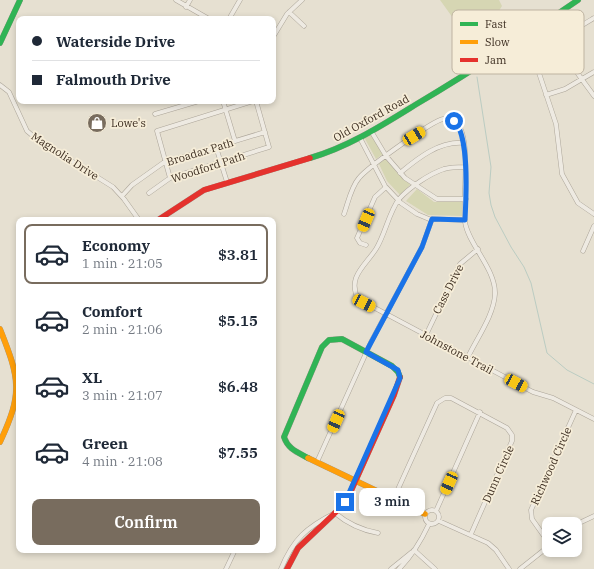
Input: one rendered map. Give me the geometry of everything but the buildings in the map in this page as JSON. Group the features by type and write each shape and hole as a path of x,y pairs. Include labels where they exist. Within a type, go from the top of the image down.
{"street":[{"path":"0,43 20,0"},
{"path":"176,0 203,16"},
{"path":"186,7 190,0"},
{"path":"231,16 240,0"},
{"path":"276,32 289,12 302,0"},
{"name":"Old Oxford Road","path":"563,10 578,0"},
{"path":"289,12 304,26"},
{"path":"584,25 594,18"},
{"path":"546,95 565,89 594,72"},
{"name":"Old Oxford Road","path":"162,217 198,193 227,182 321,155 360,138 467,74"},
{"path":"538,74 559,138 559,163 562,174 578,203 594,214"},
{"path":"579,74 594,96"},
{"name":"Magnolia Drive","path":"0,85 9,92 27,130 38,140 112,187 122,196 137,217"},
{"path":"155,114 189,104"},
{"path":"224,104 235,141"},
{"path":"170,178 157,131 245,104"},
{"path":"255,104 265,132"},
{"path":"344,214 359,178 386,156 442,119 454,121 458,124 462,129 464,143 466,199 465,220 491,276 495,293 491,312 468,357"},
{"path":"371,131 386,156 400,173 415,185 437,199 466,199"},
{"name":"Broadax Path","path":"122,196 132,185 165,163 265,132"},
{"name":"Woodford Path","path":"149,193 170,178 270,148 265,132"},
{"path":"360,138 386,187 398,200 417,214 432,219 465,220"},
{"path":"400,173 414,161 444,145 451,142 464,143"},
{"path":"216,147 227,182"},
{"path":"398,200 415,185 444,169 465,167"},
{"path":"366,245 360,243 357,238 376,197 386,187"},
{"name":"Johnstone Trail","path":"398,200 380,242 364,264 354,282 354,291 358,299 533,392 548,396 594,419"},
{"path":"317,462 366,352 422,247 432,219"},
{"path":"583,251 594,226"},
{"name":"Cass Drive","path":"426,335 460,264 478,249"},
{"path":"0,329 16,367"},
{"path":"287,569 295,551 301,543 335,513 345,502 356,481 400,378 398,370 342,339 329,340 322,347 284,437 286,444 292,450 356,481 394,498 425,514"},
{"name":"Dunn Circle","path":"394,498 438,403 445,398 452,398 508,428 512,435 512,441 471,534"},
{"path":"0,442 16,404"},
{"name":"Richwood Circle","path":"542,534 532,519 531,510 576,410"},
{"path":"436,511 480,412"},
{"path":"425,514 432,510 436,511"},
{"path":"436,511 439,516 439,521"},
{"path":"335,513 342,519 364,531 378,533"},
{"path":"282,569 288,553 303,533 314,524 335,513"},
{"path":"425,514 426,521 429,524"},
{"path":"582,522 594,516"},
{"path":"439,521 471,534 496,550 509,569"},
{"path":"429,524 433,525 439,521"},
{"path":"399,569 414,550 429,524"},
{"path":"390,569 414,550"},
{"path":"414,550 435,569"},
{"path":"520,569 542,550"},
{"path":"226,569 234,553"}],"green space":[{"path":"440,0 499,0 502,6 499,10 452,10 452,17"},
{"path":"371,133 383,154 376,159 364,137"},
{"path":"385,158 398,174 411,184 400,195 387,181 379,164"},
{"path":"417,189 434,202 463,202 462,216 428,215 406,201"}],"waterway":[{"path":"477,77 491,167 489,193 495,217 511,247 524,267 531,283 547,353 567,370 594,384"}],"traffic: fast":[{"path":"0,43 20,0"},
{"path":"563,10 578,0"},
{"path":"310,158 351,142 390,121 466,74"},
{"path":"308,458 290,447 284,437 322,347 329,340 342,339 392,366 398,372 400,377"}],"traffic: slow":[{"path":"0,329 12,361 16,386 13,411 0,442"},
{"path":"308,458 425,514"}],"traffic: jam":[{"path":"163,217 204,190 310,158"},
{"path":"287,569 298,548 337,511 350,493 394,395 400,377"}],"place":[{"name":"Lowe's","path":"97,123"}],"route":[{"path":"345,502 356,481 400,378 398,370 366,352 422,247 432,219 465,220 466,199 463,133 462,129 454,121"}]}
